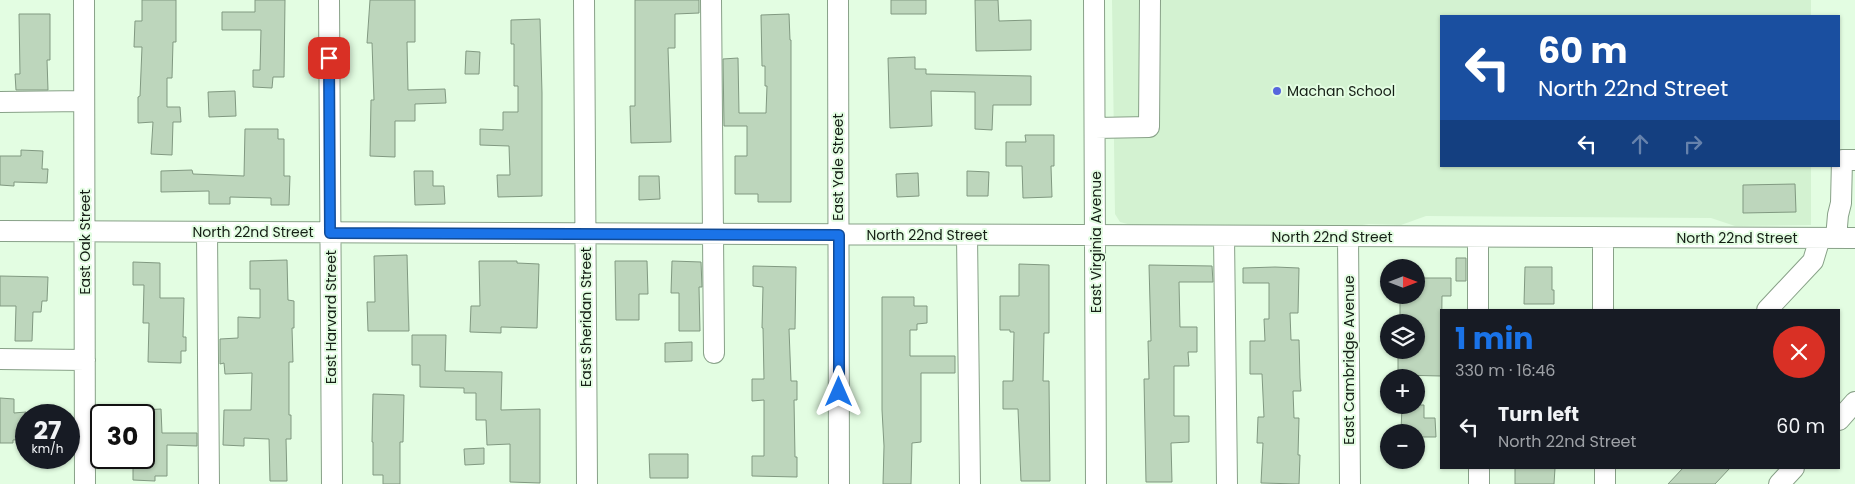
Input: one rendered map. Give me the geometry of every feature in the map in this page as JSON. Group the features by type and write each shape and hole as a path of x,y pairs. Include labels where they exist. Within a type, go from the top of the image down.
{"street":[{"name":"East Oak Street","path":"84,0 86,484"},
{"name":"East Harvard Street","path":"329,0 332,484"},
{"name":"East Sheridan Street","path":"584,0 587,484"},
{"path":"712,0 714,353"},
{"name":"East Yale Street","path":"838,0 839,484"},
{"name":"East Virginia Avenue","path":"1094,0 1096,484"},
{"path":"1095,128 1149,127 1150,0"},
{"path":"0,102 84,102"},
{"path":"1768,309 1837,238 1838,215 1848,201 1849,160"},
{"name":"North 22nd Street","path":"0,231 1837,238"},
{"path":"207,232 209,484"},
{"path":"967,235 970,484"},
{"path":"1224,236 1227,484"},
{"name":"East Cambridge Avenue","path":"1348,237 1350,484"},
{"path":"1478,238 1478,309"},
{"path":"1603,238 1603,309"},
{"path":"0,359 85,360"},
{"path":"1840,419 1855,402"},
{"path":"1479,469 1479,484"},
{"path":"1779,484 1793,469"}],"shaded area":[{"name":"Machan School","path":"1112,0 1811,0 1811,15 1440,15 1440,167 1811,167 1811,225 1735,226 1711,218 1426,216 1401,225 1131,225 1120,222 1115,214"}],"building":[{"path":"142,0 176,0 176,42 173,42 172,78 167,78 167,107 180,107 181,122 173,122 172,155 151,154 153,122 138,123 142,47 134,47 135,21 142,21"},
{"path":"255,0 285,0 284,77 273,77 272,88 253,87 253,70 260,70 261,30 222,30 222,12 255,12"},
{"path":"370,0 415,0 415,42 407,42 408,90 445,89 446,103 415,104 415,121 395,121 395,157 370,156 371,100 374,100 372,43 367,43"},
{"path":"635,0 699,0 699,13 675,14 675,48 668,48 671,142 631,143 630,106 635,106"},
{"path":"891,0 926,0 926,14 891,14"},
{"path":"975,0 998,0 999,21 1031,20 1031,50 976,51"},
{"path":"19,14 50,14 50,60 47,60 48,90 16,90 15,74 20,74"},
{"path":"789,14 791,40 791,202 758,202 758,194 735,194 735,156 747,156 747,126 724,126 723,59 738,58 739,113 766,113 767,86 765,86 765,66 762,66 761,15"},
{"path":"540,19 542,196 498,197 497,175 510,175 509,146 480,145 480,129 503,130 503,112 518,112 518,86 514,86 514,44 511,44 511,20"},
{"path":"466,51 480,52 479,74 465,74"},
{"path":"915,57 915,69 926,69 926,74 1031,76 1031,105 993,105 992,130 975,129 975,92 931,91 932,126 890,128 888,58"},
{"path":"235,91 236,116 209,117 208,92"},
{"path":"245,129 278,129 278,139 284,139 284,176 290,176 289,205 271,205 271,198 230,197 230,204 209,204 209,191 161,192 161,171 192,170 193,174 244,176"},
{"path":"1025,135 1054,135 1054,166 1051,166 1052,197 1023,198 1022,166 1006,166 1006,142 1026,142"},
{"path":"21,150 43,151 42,169 48,169 47,183 14,182 14,186 0,185 0,156 21,156"},
{"path":"414,171 433,171 433,186 444,186 445,204 415,205"},
{"path":"967,171 989,172 988,196 967,196"},
{"path":"918,173 919,196 897,197 896,174"},
{"path":"639,176 659,176 660,199 639,200"},
{"path":"1795,184 1796,212 1743,213 1743,185"},
{"path":"407,255 409,331 368,331 367,302 375,302 374,256"},
{"path":"1456,258 1466,258 1466,281 1456,281"},
{"path":"287,260 288,300 294,301 294,328 292,328 293,362 289,362 291,439 286,439 287,481 270,481 269,439 244,438 244,446 223,445 224,410 251,410 252,373 225,374 224,363 220,364 220,339 238,338 238,317 260,318 260,289 250,289 250,261"},
{"path":"479,261 517,261 517,263 539,264 537,328 501,327 501,333 470,332 471,306 480,306"},
{"path":"615,261 647,261 648,294 639,294 639,320 616,320"},
{"path":"672,261 701,262 702,287 699,287 700,331 679,331 679,293 671,293"},
{"path":"133,262 160,263 160,298 184,298 183,337 186,337 186,351 181,351 181,363 148,362 149,323 143,323 144,285 133,285"},
{"path":"1019,264 1049,265 1049,333 1044,333 1043,381 1049,381 1050,481 1021,481 1018,409 1003,409 1003,381 1013,381 1014,332 1000,330 1000,296 1019,296"},
{"path":"1149,265 1212,266 1213,282 1179,282 1180,327 1197,327 1197,352 1188,352 1189,366 1174,366 1174,416 1189,416 1189,442 1171,443 1172,482 1146,482 1144,379 1149,379 1148,341 1151,341"},
{"path":"753,266 796,267 795,329 789,329 791,381 797,381 797,400 794,400 797,477 752,476 752,456 764,456 764,400 752,401 752,379 764,379 763,287 753,286"},
{"path":"1525,267 1552,267 1554,304 1524,304"},
{"path":"1243,268 1299,268 1298,313 1290,313 1291,340 1299,340 1301,391 1293,391 1294,418 1299,418 1299,484 1261,483 1263,443 1257,443 1258,417 1264,417 1262,374 1250,374 1250,341 1265,341 1264,319 1269,319 1269,283 1243,283"},
{"path":"0,276 48,277 47,301 42,301 41,312 33,312 32,341 15,341 16,306 0,306"},
{"path":"1425,278 1451,278 1451,296 1442,296 1442,309 1440,309 1440,376 1425,376 1425,369 1398,369 1398,359 1425,359 1425,314 1400,314 1400,304 1425,304"},
{"path":"882,297 914,297 914,306 927,306 927,323 917,324 917,330 910,330 910,356 955,356 955,373 921,373 921,442 912,443 911,484 883,484"},
{"path":"412,335 446,335 445,371 502,372 501,410 540,409 540,483 510,482 510,444 487,445 486,420 476,420 476,393 464,393 464,388 420,387 420,365 412,365"},
{"path":"692,342 692,361 665,362 665,343"},
{"path":"373,394 404,395 403,442 400,442 400,484 383,484 383,475 373,475"},
{"path":"0,398 14,399 15,440 13,440 13,443 0,443"},
{"path":"155,409 161,409 162,433 197,433 197,446 167,445 167,476 155,476 155,481 133,480 133,469 155,469"},
{"path":"1402,414 1424,414 1424,418 1435,418 1436,437 1425,437 1425,424 1401,424"},
{"path":"484,448 484,464 465,465 464,449"},
{"path":"649,454 688,454 688,478 650,478"},
{"path":"1515,469 1555,469 1554,484 1515,484"},
{"path":"1682,469 1729,469 1715,484 1668,484"}],"place":[{"name":"Machan School","path":"1277,91"}],"route":[{"path":"329,58 330,233 714,233 839,235 839,392"}]}
